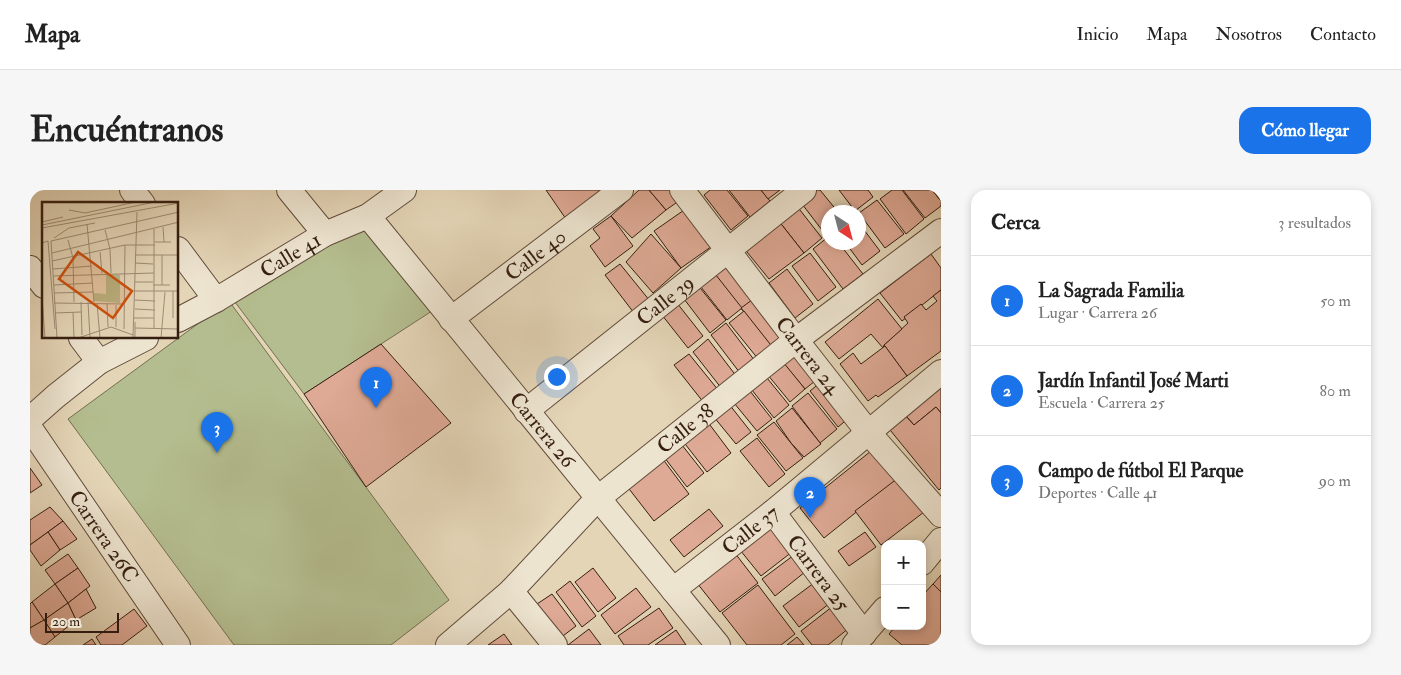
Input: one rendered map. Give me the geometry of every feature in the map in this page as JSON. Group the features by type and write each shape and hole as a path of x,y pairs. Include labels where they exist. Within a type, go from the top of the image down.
{"street":[{"path":"132,190 141,202"},
{"path":"289,190 325,234"},
{"name":"Calle 41","path":"179,319 216,300 325,234 368,216 404,190"},
{"name":"Calle 40","path":"451,319 621,190"},
{"name":"Carrera 24","path":"682,190 868,432 941,515"},
{"name":"Calle 39","path":"526,411 804,190"},
{"name":"Carrera 26","path":"368,216 718,645"},
{"name":"Calle 38","path":"448,645 511,591 597,499 796,340 941,231"},
{"path":"179,250 216,300"},
{"path":"30,268 42,283"},
{"path":"82,339 100,362"},
{"path":"30,419 100,362 144,339"},
{"name":"Calle 37","path":"673,590 773,512 941,372"},
{"name":"Carrera 26C","path":"30,428 178,645"},
{"name":"Carrera 25","path":"773,512 859,640"},
{"path":"926,558 941,540"},
{"path":"511,591 555,645"},
{"path":"859,640 881,614"}],"green space":[{"path":"365,223 432,311 304,394 232,298"},
{"path":"229,301 449,600 391,645 234,645 68,419"}],"building":[{"path":"546,190 606,190 566,219"},
{"path":"639,190 649,190 666,210 632,238 611,216"},
{"path":"649,190 677,190 683,198 666,210"},
{"path":"710,190 727,190 748,216 731,230 704,195"},
{"path":"729,190 761,190 770,201 750,217"},
{"path":"761,190 780,190 768,199"},
{"path":"812,190 820,190 832,205 821,205 821,229 799,200"},
{"path":"839,190 868,190 873,197 863,205 850,205"},
{"path":"892,190 902,190 924,219 906,234 880,199"},
{"path":"903,190 932,190 941,201 941,206 925,218"},
{"path":"932,190 941,190 941,201"},
{"path":"877,200 904,234 885,248 866,222 866,208"},
{"path":"796,205 821,239 804,253 778,220"},
{"path":"687,208 715,244 681,268 654,231"},
{"path":"611,216 633,246 605,267 590,246 600,238 593,229"},
{"path":"778,220 804,253 769,279 743,247"},
{"path":"866,233 880,251 862,265 851,250 866,250"},
{"path":"651,234 681,268 653,293 626,262"},
{"path":"821,243 821,250 844,250 863,274 843,289 813,249"},
{"path":"810,253 836,287 818,301 792,266"},
{"path":"931,254 941,268 941,290 902,321 880,293"},
{"path":"729,261 759,299 743,311 714,273"},
{"path":"620,264 650,301 634,313 605,275"},
{"path":"787,269 813,304 795,318 769,283"},
{"path":"712,270 742,308 727,320 697,282"},
{"path":"696,283 726,320 710,333 681,295"},
{"path":"941,290 941,351 907,376 884,345 908,323 904,317 921,304 926,310 937,301 933,296"},
{"path":"756,297 786,334 771,346 741,308"},
{"path":"673,298 703,336 688,348 658,310"},
{"path":"878,299 902,329 883,348 871,334 839,359 825,342"},
{"path":"744,311 774,349 759,360 729,323"},
{"path":"726,323 755,361 740,373 711,335"},
{"path":"708,339 737,377 722,389 693,352"},
{"path":"381,344 451,423 366,487 304,394"},
{"path":"793,344 820,377 805,389 778,357"},
{"path":"885,346 907,376 878,397 876,395 868,401 840,364 853,353 861,364"},
{"path":"689,354 719,391 704,403 674,365"},
{"path":"779,357 805,389 790,402 763,369"},
{"path":"763,373 789,405 774,418 748,385"},
{"path":"941,375 941,413 936,407 914,425 900,409"},
{"path":"822,381 850,417 838,427 810,391"},
{"path":"746,386 772,419 757,431 730,398"},
{"path":"808,393 837,429 820,443 792,406"},
{"path":"725,399 751,432 736,444 709,411"},
{"path":"936,407 941,413 941,488 939,490 886,425 902,412 914,425"},
{"path":"792,408 821,444 804,457 791,443 776,421"},
{"path":"707,421 731,453 707,472 682,440"},
{"path":"774,422 803,458 786,471 757,435"},
{"path":"757,438 785,474 769,487 740,451"},
{"path":"678,440 704,473 687,487 661,453"},
{"path":"871,451 895,481 824,538 800,508"},
{"path":"662,458 689,494 654,521 626,485"},
{"path":"30,468 42,485 30,493"},
{"path":"898,478 924,512 888,540 881,540 881,545 855,511"},
{"path":"50,507 63,521 30,545 30,520"},
{"path":"709,509 723,526 684,557 670,540"},
{"path":"772,517 797,548 761,576 736,545"},
{"path":"63,521 77,539 60,550 48,532"},
{"path":"48,532 60,550 41,566 30,550 30,545"},
{"path":"865,532 876,547 849,566 838,551"},
{"path":"731,548 758,583 720,612 693,578"},
{"path":"798,552 810,568 775,596 762,579"},
{"path":"68,554 78,568 55,584 45,570"},
{"path":"78,568 90,586 68,603 55,584"},
{"path":"593,568 616,598 598,612 575,582"},
{"path":"941,575 941,592 933,584"},
{"path":"818,580 834,600 799,627 783,606"},
{"path":"570,581 596,616 582,627 556,592"},
{"path":"55,584 68,603 44,620 32,602"},
{"path":"933,584 941,592 941,641 937,645 902,645 889,634 892,630 926,630 926,592"},
{"path":"758,585 795,634 781,645 747,645 722,613"},
{"path":"636,588 651,607 615,634 601,615"},
{"path":"86,589 96,608 76,620 68,603"},
{"path":"552,594 576,626 559,639 534,606"},
{"path":"32,602 44,620 30,628 30,604"},
{"path":"68,603 76,620 55,637 44,620"},
{"path":"837,603 854,624 828,645 812,645 801,631"},
{"path":"659,608 673,628 648,645 624,645 618,636"},
{"path":"134,609 147,626 122,645 101,645 96,637"},
{"path":"44,620 55,637 45,645 32,645 30,643 30,628"},
{"path":"589,629 601,645 568,645"},
{"path":"676,630 686,645 655,645"},
{"path":"504,634 512,645 488,645"},
{"path":"797,637 804,645 787,645"},
{"path":"92,639 96,645 83,645"}],"place":[{"name":"La Sagrada Familia","path":"376,408"},
{"name":"Campo de fútbol El Parque","path":"217,453"},
{"name":"Jardín Infantil José Marti","path":"810,518"}]}
